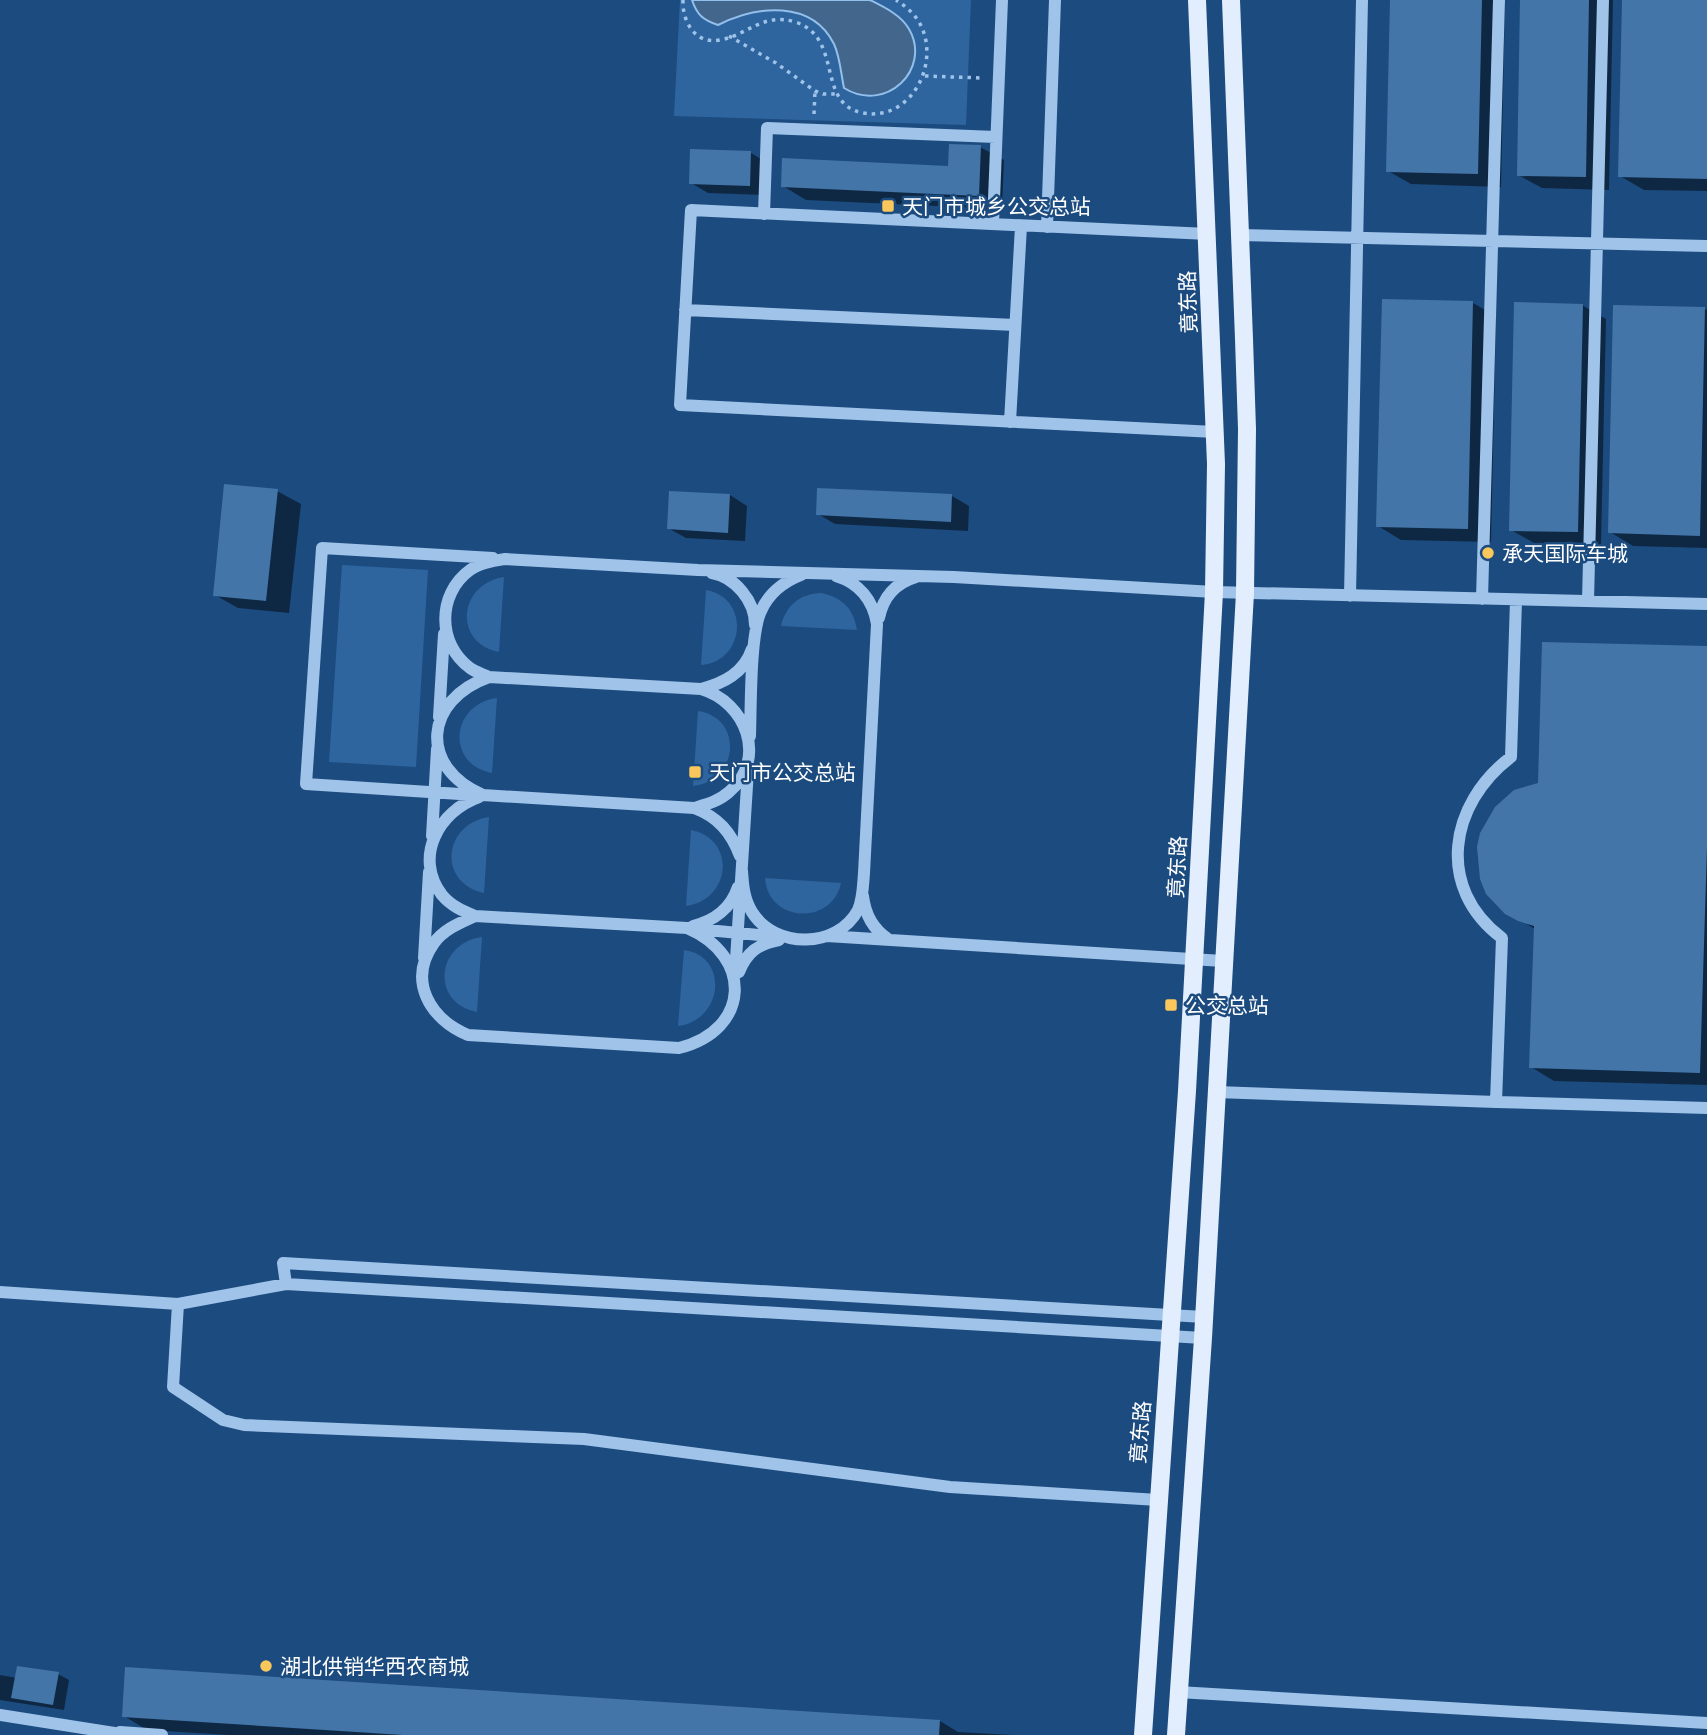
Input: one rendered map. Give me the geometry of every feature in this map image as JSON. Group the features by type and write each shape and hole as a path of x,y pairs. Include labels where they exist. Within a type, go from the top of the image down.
{"main road":[{"name":"竟东路","path":"1143,1735 1195,959 1214,592 1215,432 1197,0"},
{"path":"1176,1735 1203,1338 1245,593 1247,429 1231,0"}],"street":[{"path":"993,224 1002,0"},
{"path":"1047,227 1055,0"},
{"path":"1350,596 1362,0"},
{"path":"1482,599 1499,0"},
{"path":"1588,601 1603,0"},
{"path":"764,214 767,128 996,137"},
{"path":"1208,234 691,210 680,405 1215,432"},
{"path":"1010,422 1021,226"},
{"path":"1240,235 1707,246"},
{"path":"685,310 1016,324"},
{"path":"793,939 768,928 753,914 745,896 741,857 733,838 720,823 694,808 306,784 322,548 698,570 922,576 1214,592 1707,604"},
{"path":"506,559 487,561 470,570 456,583 447,601 444,620 423,978 426,997 436,1014 450,1027 468,1035 679,1048 699,1043 716,1031 728,1016 744,960 755,948 769,942 793,939"},
{"path":"698,570 718,574 735,584 748,599 755,618 756,638 734,996"},
{"path":"701,689 720,684 737,673 749,657 761,611 771,594 787,581 806,573 827,573 846,579 863,591 874,608 877,625"},
{"path":"827,936 851,920 863,892 877,625 881,608 888,594 897,586 922,576"},
{"path":"1496,1102 1502,938 1489,928 1471,904 1460,875 1458,844 1460,829 1471,800 1489,776 1511,757 1516,600"},
{"path":"444,620 448,639 457,656 471,669 489,677 701,689 728,702 741,718 748,736 749,752 742,776 730,791 714,802 694,808"},
{"path":"483,795 464,787 450,774 441,757 438,738 440,719 449,702 463,688 489,677"},
{"path":"483,795 455,809 442,822 433,840 430,859 433,877 442,895 457,908 475,916 687,928 806,940 827,936 1223,961"},
{"path":"687,928 706,923 723,912 735,896 741,871"},
{"path":"863,892 870,919 889,940"},
{"path":"423,978 426,959 435,942 448,929 475,916"},
{"path":"687,928 713,942 726,958 733,976 734,996"},
{"path":"1216,1092 1707,1108"},
{"path":"286,1284 283,1264 1204,1317"},
{"path":"0,1292 178,1304 286,1284 1203,1338"},
{"path":"178,1304 173,1387 223,1420 244,1425 584,1439 950,1487 1157,1500"},
{"path":"1178,1692 1707,1723"},
{"path":"0,1714 102,1733 127,1735"},
{"path":"102,1733 162,1735"}],"path":[{"path":"683,0 687,26 697,36 712,40 775,19 793,21 805,26 820,39 837,94 852,110 866,114 895,109 907,99 925,76 926,43 920,24 898,0"},
{"path":"730,36 776,63 815,91 837,94"},
{"path":"925,76 999,79"},
{"path":"814,130 815,91"}],"shaded area":[{"path":"680,0 971,0 966,125 674,116"},
{"path":"692,0 870,0 892,12 906,24 915,44 914,59 910,72 901,83 889,91 860,95 844,88 834,44 812,20 798,13 782,10 749,13 718,25 701,16"},
{"path":"342,565 428,570 416,767 329,762"},
{"path":"504,577 499,652 484,646 474,637 468,626 467,614 470,601 477,590"},
{"path":"706,590 721,595 730,605 736,616 737,629 734,642 727,653 716,661 701,665"},
{"path":"821,593 846,605 857,630 781,626 786,612 795,602 800,598"},
{"path":"497,698 492,773 477,767 466,758 461,747 460,734 470,711"},
{"path":"698,711 713,716 723,725 729,736 730,749 727,762 720,773 708,782 693,786"},
{"path":"489,817 484,893 469,887 458,878 452,854 455,841 462,830"},
{"path":"691,830 706,836 716,845 723,869 712,893 701,901 686,906"},
{"path":"765,878 841,883 835,897 826,907 801,914 788,911 777,904 769,893"},
{"path":"482,937 477,1012 462,1006 451,997 446,986 445,973 455,950"},
{"path":"684,950 699,955 709,964 714,975 715,988 712,1001 705,1012 693,1021 678,1026"}],"building":[{"path":"1390,0 1482,0 1478,174 1386,172"},
{"path":"1520,0 1589,0 1586,177 1517,176"},
{"path":"1622,0 1707,0 1707,179 1618,177"},
{"path":"949,144 981,145 979,196 781,187 782,158 948,166"},
{"path":"690,149 751,151 750,186 689,184"},
{"path":"1382,299 1473,301 1468,529 1376,527"},
{"path":"1514,302 1583,304 1578,532 1509,531"},
{"path":"1613,305 1705,307 1700,536 1608,533"},
{"path":"224,484 278,489 266,601 213,596"},
{"path":"817,488 952,494 951,522 816,515"},
{"path":"669,491 730,494 728,533 667,529"},
{"path":"1542,642 1707,646 1707,847 1700,1073 1529,1068 1534,926 1505,914 1486,894 1480,879 1477,847 1480,833 1495,807 1514,790 1538,783"},
{"path":"17,1666 59,1672 53,1705 11,1698"},
{"path":"125,1667 940,1720 939,1735 403,1735 122,1717"}],"place":[{"name":"天门市城乡公交总站","path":"888,206"},
{"name":"承天国际车城","path":"1488,553"},
{"name":"天门市公交总站","path":"695,772"},
{"name":"公交总站","path":"1171,1005"},
{"name":"湖北供销华西农商城","path":"266,1666"}]}
